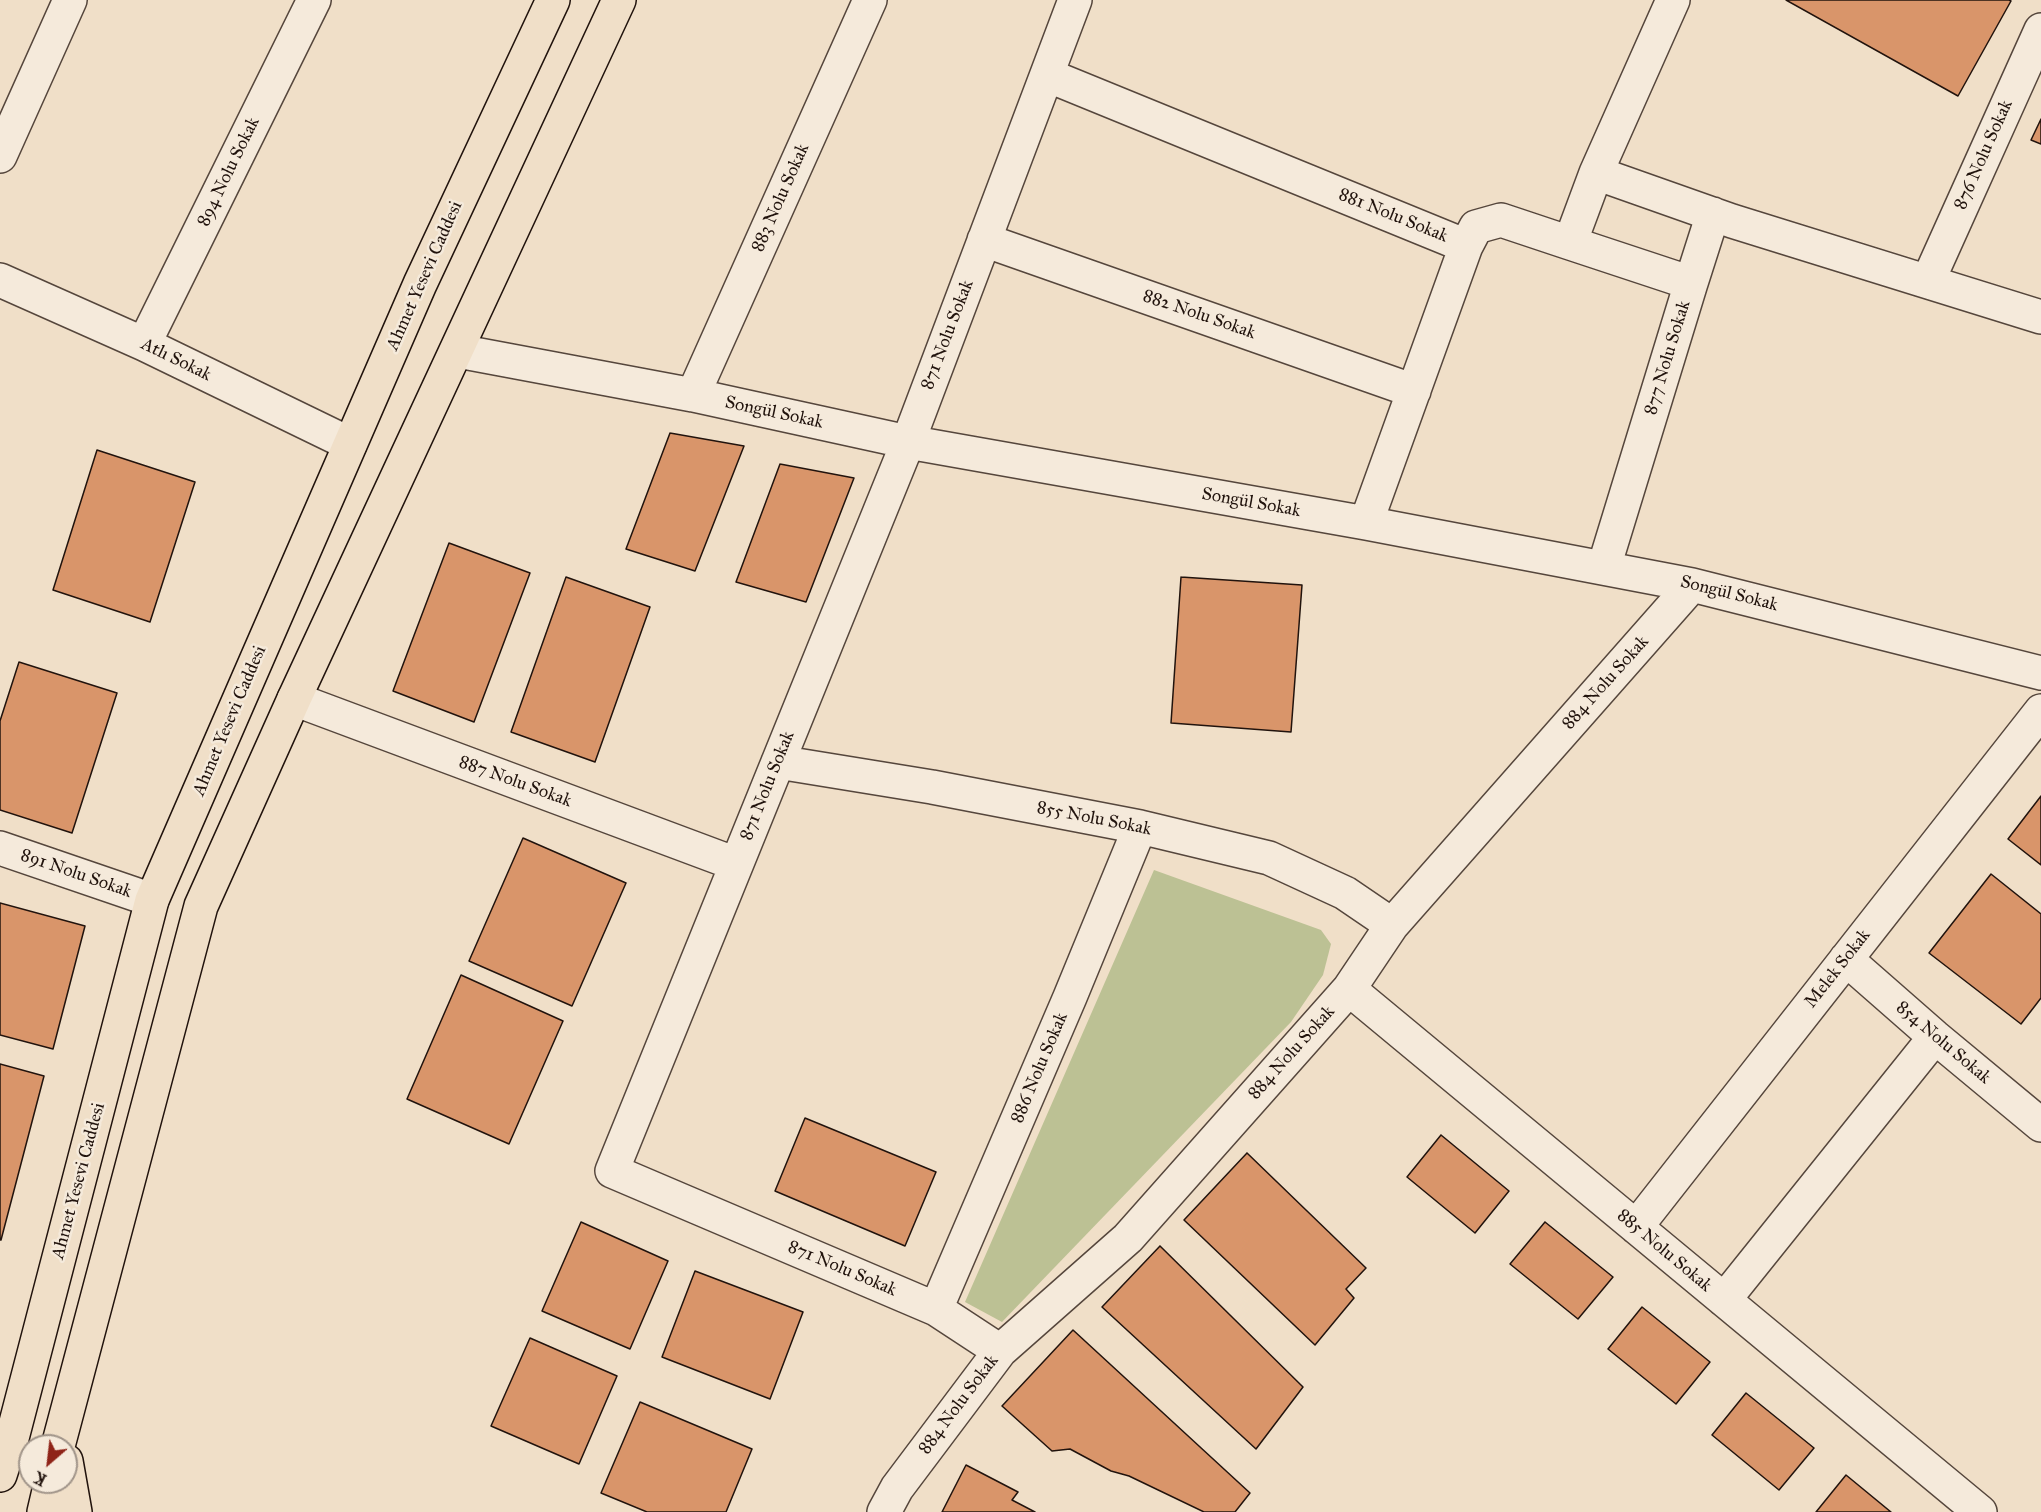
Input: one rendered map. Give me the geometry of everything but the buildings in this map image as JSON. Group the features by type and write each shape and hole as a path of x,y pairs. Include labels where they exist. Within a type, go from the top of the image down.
{"main road":[{"name":"Ahmet Yesevi Caddesi","path":"0,1475 152,900 420,284 553,0"},
{"path":"65,1434 201,906 294,699 458,351 619,0"},
{"path":"44,1512 48,1494"},
{"path":"71,1494 75,1512"}],"street":[{"path":"0,156 70,0"},
{"name":"894 Nolu Sokak","path":"144,344 314,0"},
{"name":"883 Nolu Sokak","path":"693,395 870,0"},
{"name":"871 Nolu Sokak","path":"1000,1350 936,1309 612,1171 908,442 1075,0"},
{"path":"1570,243 1596,173 1673,0"},
{"name":"876 Nolu Sokak","path":"1928,281 2041,30"},
{"name":"881 Nolu Sokak","path":"1047,75 1466,246 1366,523"},
{"path":"1596,173 1713,214 2041,317"},
{"path":"1691,283 1713,214"},
{"name":"877 Nolu Sokak","path":"1466,246 1476,227 1501,220 1691,283 1604,567"},
{"name":"882 Nolu Sokak","path":"984,240 1414,390"},
{"name":"Atlı Sokak","path":"0,280 144,344 350,444"},
{"name":"Songül Sokak","path":"458,351 693,395 908,442 1604,567 1692,585 2041,673"},
{"name":"884 Nolu Sokak","path":"884,1512 897,1488 1000,1350 1128,1238 1349,989 1392,925 1692,585"},
{"name":"887 Nolu Sokak","path":"294,699 736,864"},
{"name":"Melek Sokak","path":"1636,1227 2041,711"},
{"name":"855 Nolu Sokak","path":"778,762 932,787 1140,827 1269,858 1346,893 1392,925"},
{"name":"886 Nolu Sokak","path":"936,1309 1140,827"},
{"name":"891 Nolu Sokak","path":"0,848 152,900"},
{"name":"854 Nolu Sokak","path":"1846,959 2041,1125"},
{"name":"885 Nolu Sokak","path":"1349,989 1980,1512"},
{"path":"1724,1300 1935,1037"}],"green space":[{"path":"1154,870 1321,930 1331,944 1323,975 1291,1022 1002,1322 965,1302"}]}
